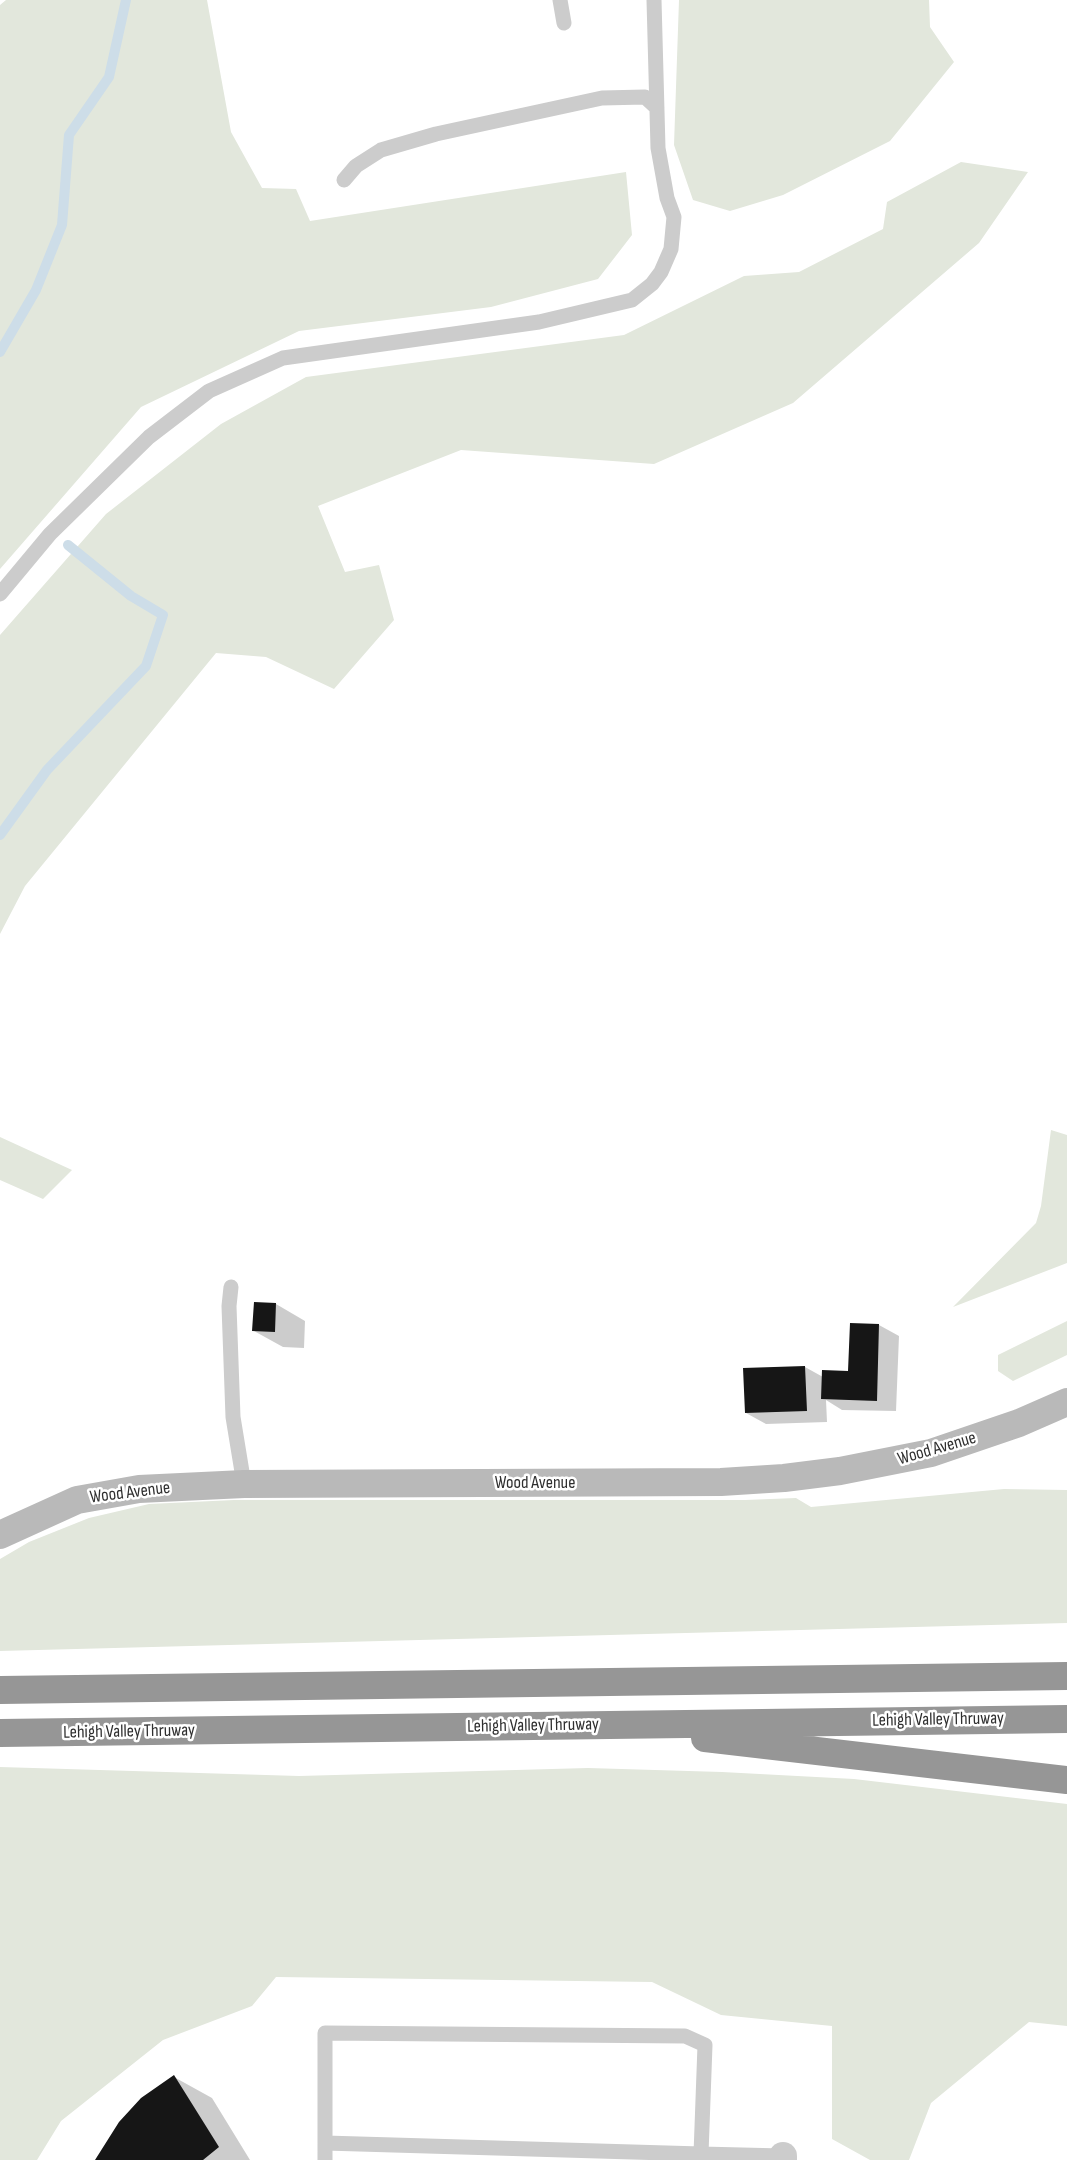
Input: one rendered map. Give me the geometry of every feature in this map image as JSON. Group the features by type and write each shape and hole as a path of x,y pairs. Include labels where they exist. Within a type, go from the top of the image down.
{"highway":[{"path":"4,1690 1067,1676"},
{"name":"Lehigh Valley Thruway","path":"0,1734 1067,1719"},
{"path":"592,1725 1067,1780"}],"main road":[{"name":"Wood Avenue","path":"3,1528 77,1500 139,1489 244,1484 711,1482 784,1478 840,1472 931,1453 1019,1423 1067,1402"}],"lane":[{"path":"560,0 564,23"},
{"path":"0,594 50,534 149,437 209,391 283,358 539,322 632,300 652,284 661,272 671,249 674,217 667,198 658,148 654,0"},
{"path":"344,180 356,166 381,150 436,134 602,98 645,97 657,108"},
{"path":"230,1287 233,1417 244,1484"},
{"path":"325,2160 325,2032 685,2036 705,2045 701,2154"},
{"path":"325,2143 782,2158"}],"shaded area":[{"path":"6,0 207,0 231,132 262,188 296,189 310,221 626,172 632,235 598,279 491,307 299,331 141,407 0,569 0,5"},
{"path":"679,0 929,0 930,27 954,62 890,141 783,195 730,211 693,200 674,145"},
{"path":"961,162 1028,172 979,243 793,403 654,464 461,450 318,506 345,572 379,565 394,620 334,689 266,657 216,653 25,886 0,934 0,635 106,514 221,424 306,377 624,335 744,276 799,272 883,229 887,202"},
{"path":"1051,1130 1067,1135 1067,1263 953,1307 1036,1223 1041,1206"},
{"path":"0,1137 72,1170 43,1199 0,1180"},
{"path":"1067,1321 1067,1355 1013,1381 998,1371 998,1355"},
{"path":"1004,1489 1067,1490 1067,1623 0,1651 0,1559 29,1542 89,1518 149,1504 234,1500 745,1500 796,1498 811,1507"},
{"path":"0,1767 299,1776 588,1768 722,1772 854,1779 1067,1804 1067,2026 1029,2022 931,2103 909,2160 870,2160 832,2139 832,2026 721,2015 652,1982 276,1977 252,2006 163,2040 61,2121 37,2160 0,2160"}],"building":[{"path":"254,1302 276,1303 275,1332 252,1331"},
{"path":"850,1323 879,1324 877,1401 821,1399 822,1370 848,1371"},
{"path":"805,1366 807,1411 745,1413 743,1368"},
{"path":"174,2075 219,2147 203,2160 95,2160 119,2122 141,2098"}],"waterway":[{"path":"0,352 36,290 62,225 69,135 109,77 126,0"},
{"path":"0,835 47,770 146,666 163,615 131,596 68,545"}]}
